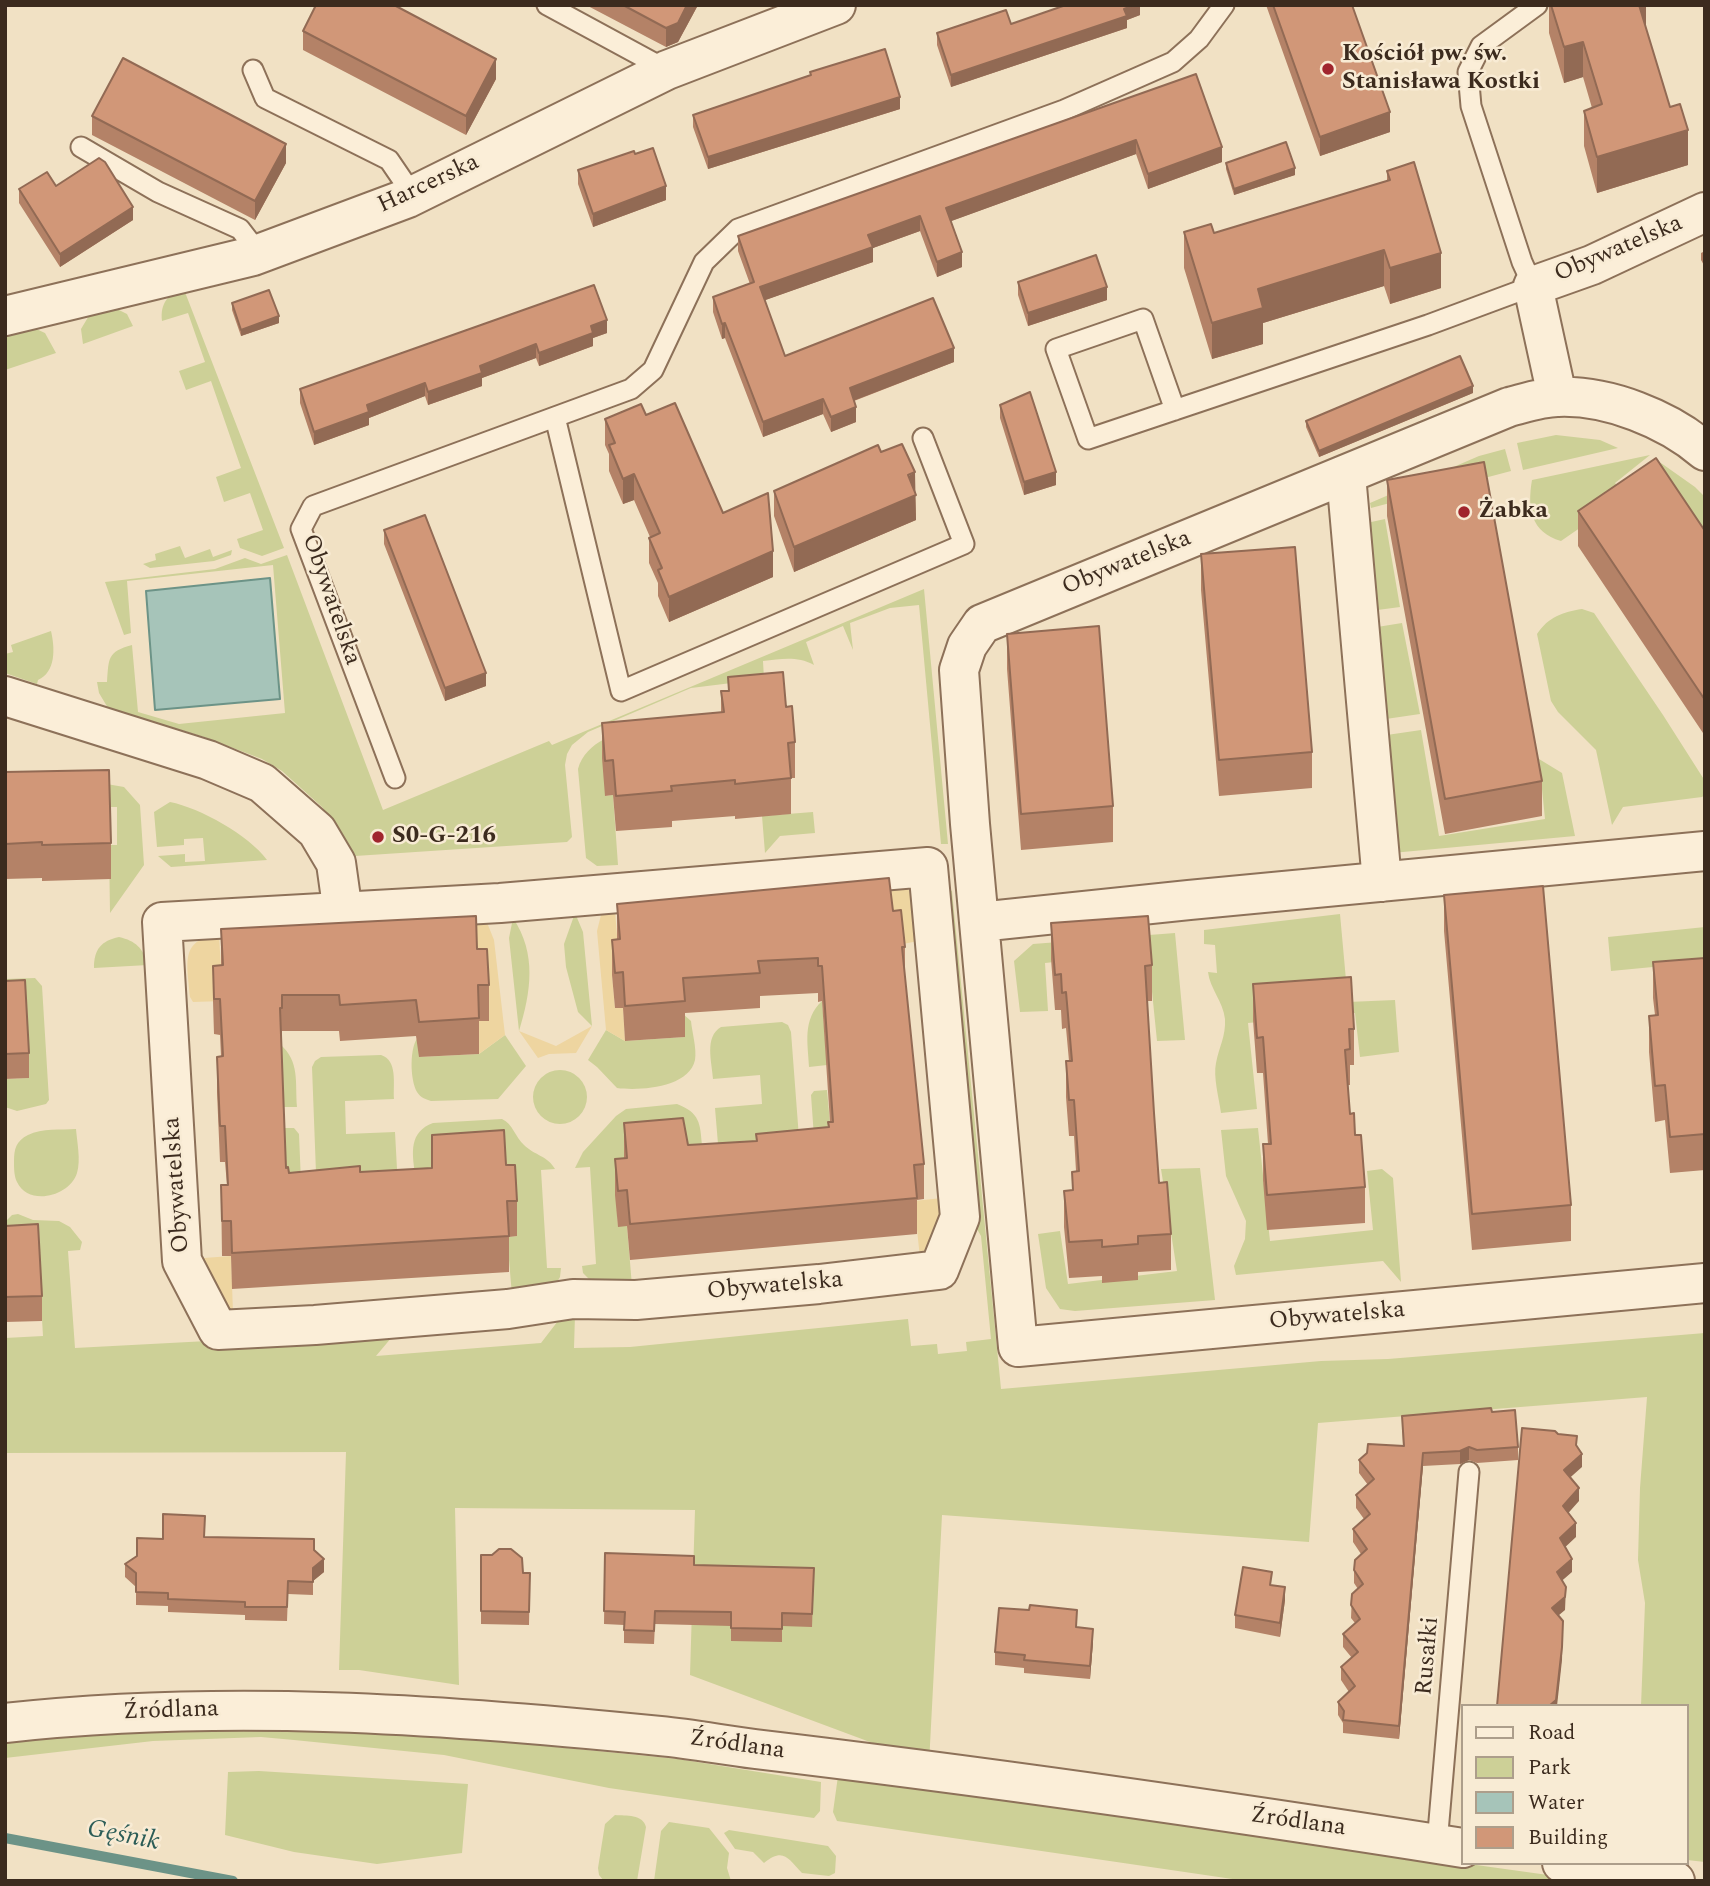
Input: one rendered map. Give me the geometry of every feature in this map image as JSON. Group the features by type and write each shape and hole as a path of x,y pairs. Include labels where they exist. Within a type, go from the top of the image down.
{"street":[{"name":"Harcerska","path":"5,316 253,256 408,198 667,70 836,5"},
{"name":"Obywatelska","path":"1557,396 1533,286 1592,265 1705,212"},
{"name":"Obywatelska","path":"1705,451 1687,436 1661,421 1589,400 1557,396 1509,407 982,624 967,646 959,670 1018,1347 1705,1283"},
{"path":"1346,475 1382,882"},
{"path":"5,696 208,760 262,783 317,831 335,863 343,913"},
{"path":"979,922 1705,851"},
{"name":"Obywatelska","path":"928,867 960,1217 939,1270 649,1299 573,1299 508,1309 218,1330 182,1261 162,922 343,913 587,896 928,867"},
{"name":"Źródlana","path":"5,1723 146,1712 251,1709 357,1711 664,1736 1450,1846"},
{"path":"1575,1865 1675,1881"}],"lane":[{"path":"547,5 667,70"},
{"name":"Obywatelska","path":"396,778 301,529 313,506 631,389 653,370 704,262 738,229 1064,110 1173,62 1199,39 1224,5"},
{"name":"Obywatelska","path":"1175,410 1143,319 1056,349 1088,439 1175,410 1428,325 1533,286 1522,262 1471,106 1468,72 1481,46 1537,5"},
{"path":"253,70 265,98 389,160 404,182 408,198"},
{"path":"81,147 158,192 240,229 250,242 253,256"},
{"path":"555,417 621,691 964,544 923,438"},
{"name":"Rusałki","path":"1450,1846 1469,1472"}],"green space":[{"path":"183,287 284,548 262,556 240,548 237,539 263,530 250,493 224,502 216,477 241,468 211,381 186,390 179,371 205,362 188,313 162,321 162,309 166,300"},
{"path":"115,308 127,314 133,326 83,344 81,329 90,314"},
{"path":"34,328 45,333 56,353 5,370 6,337 11,333"},
{"path":"1556,435 1600,440 1618,448 1523,470 1517,443"},
{"path":"1505,449 1511,471 1371,508 1370,503 1479,456"},
{"path":"1650,455 1615,483 1626,496 1561,541 1543,532 1537,525 1531,510 1532,480"},
{"path":"1661,463 1705,497 1705,558 1633,484"},
{"path":"1385,519 1400,607 1370,611 1362,524"},
{"path":"180,546 185,558 210,549 213,557 232,550 231,555 214,561 150,568 143,564 156,560 155,554"},
{"path":"287,555 383,810 549,741 552,745 924,589 948,844 941,844 919,605 890,608 850,623 853,650 843,626 806,642 814,665 795,659 763,661 764,679 691,688 588,732 572,745 567,754 565,765 572,837 567,842 355,856 322,807 282,771 262,759 204,737 108,708 99,693 97,682 107,682 111,657 118,650 132,645 138,712 179,724 285,713 273,565 127,581 131,633 124,635 105,582 215,569 245,558 261,564"},
{"path":"1582,609 1594,613 1663,715 1705,781 1705,795 1702,797 1623,807 1612,825 1596,750 1558,712 1551,701 1537,634 1556,616"},
{"path":"1402,623 1420,714 1379,720 1371,628"},
{"path":"51,631 53,659 48,671 37,684 5,673 5,654 13,652 11,645"},
{"path":"643,723 605,796 613,795 618,865 597,866 586,858 578,769 582,759 595,745"},
{"path":"1421,730 1439,836 1545,819 1539,759 1562,773 1575,836 1392,853 1380,736"},
{"path":"72,778 124,787 140,805 144,865 110,913 109,845 117,845 117,807 58,807"},
{"path":"170,802 195,810 223,824 248,841 267,860 171,867 158,856 185,854 185,862 205,861 203,838 184,839 184,845 157,847 154,812"},
{"path":"813,812 815,833 780,836 765,853 762,816"},
{"path":"952,891 1001,1389 1321,1361 1388,1359 1705,1333 1705,1862 1689,1860 1689,1704 1641,1704 1645,1603 1638,1560 1647,1397 1318,1423 1309,1542 942,1515 929,1764 690,1675 695,1510 455,1508 459,1685 359,1670 339,1670 346,1452 5,1453 5,1338 43,1336 38,1250 5,1250 5,1222 12,1215 18,1214 33,1220 59,1221 70,1227 82,1242 80,1250 68,1251 75,1348 397,1331 376,1356 541,1343 561,1317 575,1315 574,1348 630,1347 908,1319 911,1346 937,1344 938,1354 967,1351 966,1342 991,1339 981,1236 977,1229 946,896"},
{"path":"575,913 583,932 592,1026 578,1012 566,967 564,944"},
{"path":"1340,914 1348,1002 1395,1000 1399,1052 1360,1057 1355,1013 1248,1023 1257,1109 1221,1113 1215,1069 1225,1019 1208,972 1217,973 1215,945 1204,944 1204,930"},
{"path":"513,918 526,945 530,973 519,1031 509,938"},
{"path":"1705,927 1705,962 1611,971 1608,937"},
{"path":"1175,933 1185,1040 1157,1041 1148,952 1045,963 1048,1011 1020,1012 1014,961 1033,944"},
{"path":"119,937 138,946 148,965 94,968 95,956 100,947"},
{"path":"35,978 42,986 49,1100 46,1104 17,1111 5,1107 5,1079 29,1078 5,1006 5,979"},
{"path":"822,1001 827,1065 809,1067 809,1024 811,1016"},
{"path":"683,1014 691,1021 695,1060 683,1077 673,1082 650,1088 617,1088 588,1060 606,1030 625,1041 685,1037"},
{"path":"782,1022 788,1025 791,1032 799,1138 718,1144 715,1108 762,1104 760,1075 713,1079 710,1050 712,1037 721,1027"},
{"path":"505,1035 526,1066 498,1099 431,1101 417,1092 412,1063 413,1047 419,1036 420,1057 479,1054"},
{"path":"280,1044 294,1065 297,1107 283,1107"},
{"path":"381,1055 392,1067 394,1099 345,1101 346,1134 395,1132 397,1169 394,1177 316,1173 312,1067 315,1061 321,1057"},
{"path":"560,1070 579,1078 587,1097 579,1116 560,1124 541,1116 533,1097 541,1078"},
{"path":"827,1090 833,1157 814,1137 811,1095 814,1091"},
{"path":"677,1104 694,1115 702,1145 616,1195 618,1226 627,1226 632,1286 595,1285 583,1273 582,1266 596,1264 590,1167 575,1168 583,1152 616,1116 626,1109"},
{"path":"502,1119 509,1124 524,1145 549,1161 555,1169 541,1170 547,1268 561,1268 556,1284 512,1295 507,1237 517,1236 415,1174 413,1158 416,1137 433,1123"},
{"path":"283,1128 294,1128 299,1134 301,1182 286,1203"},
{"path":"1258,1128 1270,1241 1373,1230 1367,1171 1382,1169 1393,1178 1401,1282 1383,1261 1236,1275 1234,1266 1245,1239 1246,1221 1226,1176 1221,1130"},
{"path":"76,1129 79,1162 73,1181 58,1193 49,1196 30,1194 23,1190 14,1172 14,1153 18,1143 24,1137 39,1131"},
{"path":"1200,1168 1215,1300 1075,1311 1060,1309 1046,1288 1038,1234 1060,1231 1068,1284 1177,1271 1161,1169"},
{"path":"355,1727 678,1759 821,1782 820,1811 814,1818 609,1788 444,1755 261,1737 153,1741 5,1758 5,1738 77,1731"},
{"path":"259,1771 468,1784 462,1853 377,1864 294,1852 225,1835 228,1772"},
{"path":"838,1776 1591,1881 1246,1881 837,1821 833,1812"},
{"path":"615,1815 638,1818 646,1827 637,1881 604,1881 599,1875 605,1824"},
{"path":"669,1822 709,1828 729,1853 727,1868 731,1881 654,1881 661,1831"},
{"path":"729,1830 828,1846 836,1856 835,1873 829,1876 802,1873 789,1859 781,1855 764,1863 753,1852 735,1849 724,1833"}],"sand":[{"path":"887,887 906,887 913,895 918,941 893,946"},
{"path":"615,910 620,974 612,975 615,1008 623,1008 625,1041 606,1030 597,931 602,911"},
{"path":"473,920 486,920 494,940 505,1035 479,1054 478,1021 489,1020 477,985"},
{"path":"219,935 223,1001 193,1002 190,997 187,965 191,948 197,942"},
{"path":"592,1026 576,1053 549,1054 538,1058 519,1031 556,1046"},
{"path":"942,1198 945,1204 925,1256 920,1258 914,1201"},
{"path":"231,1256 233,1313 230,1313 201,1260"}],"water":[{"path":"270,578 280,699 155,710 146,591"}],"building":[{"path":"316,5 394,5 496,59 466,116 303,31"},
{"path":"623,5 687,5 678,23 666,28"},
{"path":"1062,5 1134,5 1124,9 1127,16 951,75 937,33 1006,10 1011,24"},
{"name":"Kościół pw. św. Stanisława Kostki","path":"1273,5 1352,5 1390,112 1320,137"},
{"path":"1551,5 1639,5 1670,107 1680,104 1688,130 1597,157 1584,111 1602,104 1583,42 1564,47"},
{"path":"885,49 900,97 708,157 693,115 811,75 810,72"},
{"path":"123,58 286,144 255,201 92,116"},
{"path":"1196,74 1222,147 1148,174 1136,140 946,208 962,252 937,262 920,216 868,235 873,247 760,287 785,356 933,298 954,348 850,388 856,407 831,417 823,399 763,422 713,297 754,282 738,236"},
{"path":"1286,142 1295,168 1234,189 1226,163"},
{"path":"653,148 666,186 593,214 578,170 634,151 635,154"},
{"path":"99,158 105,162 133,207 60,254 19,189 47,172 56,186"},
{"path":"1414,162 1441,253 1390,268 1384,250 1258,289 1263,308 1212,323 1184,232 1211,224 1214,233 1390,180 1387,171"},
{"path":"1096,255 1107,287 1028,313 1018,282"},
{"path":"594,285 607,320 591,326 593,333 539,353 536,344 480,366 482,373 428,392 425,383 367,405 369,412 314,432 300,389"},
{"path":"269,290 279,316 241,330 232,303"},
{"path":"1460,356 1473,386 1319,451 1306,421"},
{"path":"1030,392 1056,472 1024,482 1000,405"},
{"path":"675,403 723,513 768,493 773,551 669,597 658,570 662,568 649,538 660,533 634,474 623,479 609,445 615,443 605,419 641,404 646,415"},
{"path":"902,444 915,472 908,475 916,495 794,547 774,491 878,445 881,452"},
{"path":"1656,458 1705,531 1705,700 1578,511"},
{"path":"1484,462 1542,781 1445,799 1387,480"},
{"path":"425,515 486,673 445,688 384,530"},
{"path":"1295,547 1312,752 1219,760 1201,554"},
{"path":"1099,626 1113,806 1021,814 1007,634"},
{"path":"783,672 786,707 792,706 795,742 788,743 791,778 735,784 735,780 671,786 672,791 616,796 613,760 605,761 602,723 724,712 721,691 729,691 728,677"},
{"path":"109,770 111,843 5,844 5,772"},
{"path":"889,878 893,911 901,910 905,947 902,947 924,1164 914,1165 917,1198 630,1224 627,1190 618,1191 615,1159 627,1158 624,1123 683,1118 688,1145 757,1141 756,1134 829,1127 828,1122 833,1122 822,966 818,966 818,958 758,961 760,973 683,978 685,1001 625,1006 623,972 615,973 612,940 620,939 617,904"},
{"path":"1543,886 1571,1205 1472,1214 1444,895"},
{"path":"476,916 477,949 487,949 489,985 478,985 479,1018 419,1022 416,1000 340,1005 339,995 282,995 280,1008 286,1168 288,1167 289,1173 360,1166 360,1172 432,1168 432,1135 504,1130 506,1165 515,1165 517,1201 507,1201 509,1236 232,1253 231,1221 222,1221 221,1185 228,1185 225,1126 220,1126 217,1057 223,1056 220,999 214,999 213,966 223,965 221,929"},
{"path":"1148,916 1152,965 1145,966 1159,1183 1167,1182 1171,1234 1138,1236 1138,1244 1102,1247 1102,1240 1069,1242 1064,1191 1073,1190 1072,1172 1079,1171 1074,1100 1069,1100 1066,1061 1072,1061 1066,992 1062,993 1061,974 1055,975 1051,923"},
{"path":"1705,958 1705,1134 1670,1137 1665,1085 1655,1086 1649,1016 1658,1015 1653,962"},
{"path":"1351,977 1354,1029 1349,1029 1350,1049 1345,1050 1350,1114 1354,1113 1355,1135 1361,1135 1365,1187 1267,1195 1263,1144 1271,1144 1263,1037 1257,1038 1253,984"},
{"path":"25,980 29,1053 5,1054 5,981"},
{"path":"38,1224 42,1296 5,1297 5,1226"},
{"path":"1491,1408 1492,1412 1515,1410 1518,1447 1477,1450 1469,1447 1460,1451 1423,1453 1399,1726 1343,1720 1344,1711 1338,1702 1355,1686 1341,1667 1358,1652 1343,1634 1360,1619 1351,1605 1352,1594 1363,1584 1354,1570 1355,1560 1367,1549 1353,1529 1370,1514 1356,1495 1374,1479 1359,1460 1367,1453 1368,1444 1404,1446 1402,1416"},
{"path":"1522,1428 1577,1436 1576,1445 1582,1454 1564,1470 1579,1488 1563,1506 1576,1523 1560,1538 1572,1559 1557,1572 1566,1587 1565,1597 1552,1608 1563,1621 1556,1700 1551,1704 1497,1704"},
{"path":"163,1514 205,1516 204,1537 314,1539 314,1550 324,1559 313,1568 313,1582 288,1581 287,1607 245,1607 245,1602 168,1599 168,1593 136,1592 136,1573 125,1564 137,1556 137,1538 163,1539"},
{"path":"499,1549 511,1549 522,1558 523,1573 530,1573 529,1612 481,1611 481,1555 492,1555"},
{"path":"605,1553 694,1556 694,1565 814,1568 812,1614 782,1613 782,1629 731,1628 731,1612 655,1611 654,1631 624,1630 625,1612 604,1611"},
{"path":"1243,1567 1272,1572 1270,1585 1285,1587 1280,1623 1235,1615"},
{"path":"1030,1605 1077,1610 1076,1627 1093,1629 1090,1666 1024,1660 1025,1655 995,1652 999,1608 1029,1610"}],"waterway":[{"name":"Gęśnik","path":"5,1838 233,1881"}],"place":[{"name":"Kościół pw. św. Stanisława Kostki","path":"1328,69"},
{"name":"Żabka","path":"1464,512"},
{"name":"S0-G-216","path":"378,837"}]}
